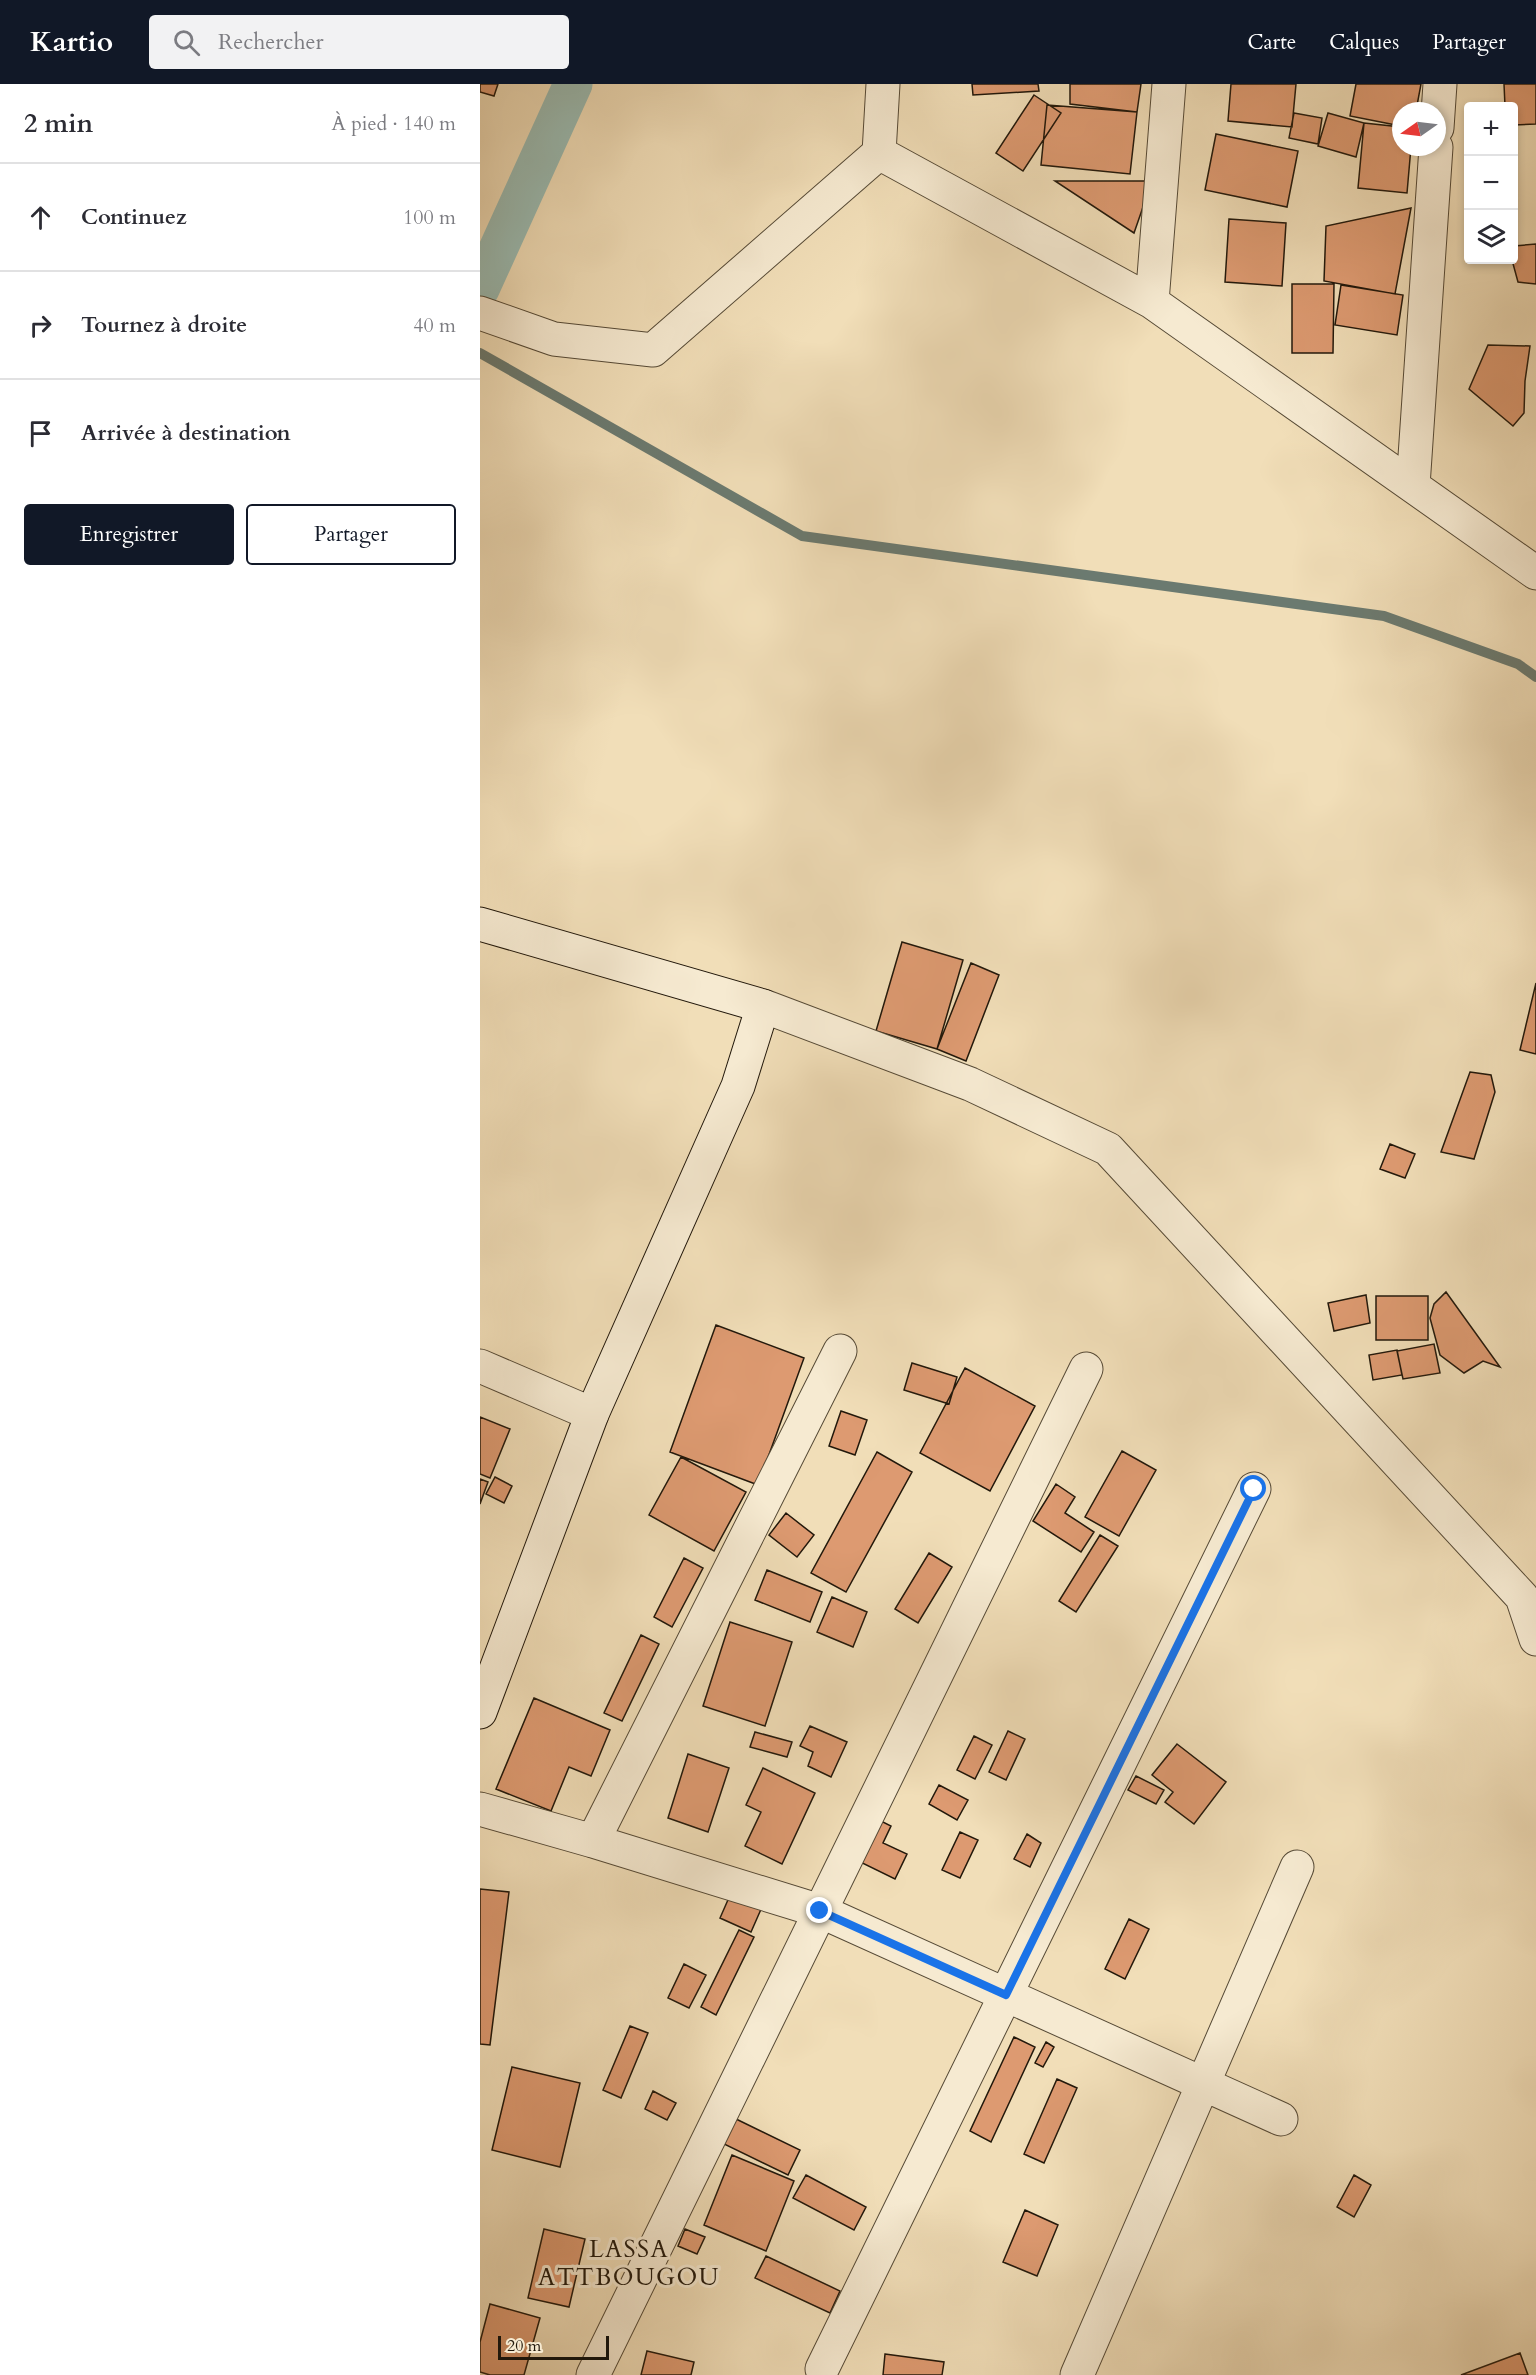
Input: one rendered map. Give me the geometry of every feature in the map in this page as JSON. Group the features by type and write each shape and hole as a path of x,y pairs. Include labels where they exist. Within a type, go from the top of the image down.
{"street":[{"path":"480,313 554,339 653,350 879,153 883,84"},
{"path":"1152,302 1169,84"},
{"path":"1439,102 1440,84"},
{"path":"879,153 1152,302 1536,573"},
{"path":"1413,486 1435,156"},
{"path":"480,924 763,1006 970,1084 1108,1149 1522,1597 1536,1639"},
{"path":"480,1712 592,1414 738,1086 763,1006"},
{"path":"593,1840 840,1351"},
{"path":"480,1366 592,1414"},
{"path":"593,2375 1086,1369"},
{"path":"822,2369 1254,1489"},
{"path":"480,1809 593,1840 820,1911 1281,2119"},
{"path":"1077,2375 1298,1867"}],"building":[{"path":"480,84 498,84 494,96 480,92"},
{"path":"972,84 1038,84 1039,91 973,95"},
{"path":"1070,84 1141,84 1137,112 1070,104"},
{"path":"1231,84 1296,84 1292,127 1228,121"},
{"path":"1356,84 1421,84 1418,102 1392,102 1392,124 1350,116"},
{"path":"1504,84 1536,84 1536,124 1518,125 1518,102 1505,102"},
{"path":"1034,95 1061,113 1023,171 996,153"},
{"path":"1047,105 1137,112 1130,174 1041,165"},
{"path":"1294,113 1322,118 1318,144 1289,138"},
{"path":"1328,113 1364,123 1356,157 1318,146"},
{"path":"1364,123 1392,126 1392,156 1410,156 1407,193 1358,188"},
{"path":"1216,134 1298,151 1287,207 1205,190"},
{"path":"1055,181 1152,181 1134,233"},
{"path":"1411,208 1395,294 1324,281 1326,226"},
{"path":"1229,219 1286,223 1282,286 1225,282"},
{"path":"1536,244 1536,284 1518,282 1513,264 1518,264 1518,246"},
{"path":"1292,284 1334,284 1333,353 1292,353"},
{"path":"1341,285 1403,295 1397,335 1335,325"},
{"path":"1488,345 1530,346 1525,381 1524,413 1513,426 1469,389"},
{"path":"902,942 963,960 937,1049 876,1031"},
{"path":"971,963 999,975 966,1061 937,1049"},
{"path":"1536,983 1536,1054 1520,1050"},
{"path":"1470,1072 1491,1075 1495,1092 1474,1159 1441,1152"},
{"path":"1390,1144 1415,1154 1405,1178 1380,1169"},
{"path":"1446,1292 1500,1367 1483,1361 1464,1373 1440,1355 1430,1318 1434,1304"},
{"path":"1366,1295 1370,1323 1334,1331 1328,1303"},
{"path":"1376,1296 1428,1296 1428,1340 1376,1340"},
{"path":"716,1325 804,1358 758,1485 670,1452"},
{"path":"1434,1344 1440,1373 1403,1379 1397,1351"},
{"path":"1397,1350 1402,1375 1373,1380 1369,1355"},
{"path":"912,1363 957,1377 949,1404 904,1390"},
{"path":"965,1368 1035,1406 990,1491 920,1453"},
{"path":"841,1411 867,1420 855,1455 829,1446"},
{"path":"480,1417 510,1429 490,1478 480,1474"},
{"path":"1122,1451 1156,1470 1119,1536 1085,1517"},
{"path":"877,1452 912,1472 846,1592 811,1573"},
{"path":"681,1457 746,1492 714,1551 649,1515"},
{"path":"495,1477 512,1486 504,1503 486,1494"},
{"path":"480,1479 488,1482 480,1504"},
{"path":"1056,1484 1075,1497 1065,1513 1094,1532 1081,1552 1033,1521"},
{"path":"786,1513 814,1535 797,1557 769,1535"},
{"path":"1100,1535 1118,1546 1076,1612 1059,1601"},
{"path":"929,1553 952,1567 918,1623 895,1609"},
{"path":"684,1558 703,1568 672,1627 654,1617"},
{"path":"767,1570 822,1592 810,1622 755,1600"},
{"path":"832,1597 867,1612 853,1647 817,1632"},
{"path":"730,1622 792,1642 765,1726 703,1706"},
{"path":"641,1635 659,1644 622,1721 604,1713"},
{"path":"534,1698 610,1730 591,1776 569,1767 551,1811 496,1789"},
{"path":"810,1726 847,1742 831,1777 808,1766 813,1752 800,1746"},
{"path":"1008,1731 1025,1739 1006,1780 989,1772"},
{"path":"755,1732 792,1742 787,1757 750,1747"},
{"path":"974,1736 992,1745 975,1779 957,1770"},
{"path":"1177,1744 1226,1782 1194,1824 1165,1802 1173,1792 1152,1775"},
{"path":"688,1754 729,1768 708,1832 668,1818"},
{"path":"763,1768 815,1793 782,1864 745,1846 761,1812 746,1805"},
{"path":"1136,1776 1164,1790 1156,1804 1128,1790"},
{"path":"939,1785 968,1800 957,1820 929,1804"},
{"path":"871,1816 891,1826 883,1843 907,1854 895,1879 852,1858"},
{"path":"960,1832 978,1840 960,1878 942,1870"},
{"path":"1027,1834 1041,1843 1030,1867 1014,1859"},
{"path":"480,1889 509,1892 490,2045 480,2044"},
{"path":"731,1893 762,1907 751,1932 720,1918"},
{"path":"1129,1919 1149,1929 1125,1979 1105,1969"},
{"path":"739,1930 754,1937 716,2015 701,2007"},
{"path":"684,1964 706,1975 689,2008 668,1998"},
{"path":"630,2026 648,2033 621,2098 603,2090"},
{"path":"1014,2037 1035,2047 991,2142 970,2131"},
{"path":"1046,2042 1054,2047 1043,2067 1035,2063"},
{"path":"512,2067 580,2083 560,2167 492,2150"},
{"path":"1057,2079 1077,2088 1044,2163 1024,2154"},
{"path":"653,2091 676,2103 667,2120 645,2109"},
{"path":"734,2118 800,2150 788,2175 722,2143"},
{"path":"732,2155 794,2181 766,2251 704,2225"},
{"path":"806,2175 866,2207 854,2230 793,2198"},
{"path":"1354,2175 1371,2185 1354,2217 1337,2207"},
{"path":"1025,2210 1058,2225 1037,2276 1003,2262"},
{"path":"544,2229 585,2239 569,2307 528,2298"},
{"path":"685,2229 705,2237 697,2254 678,2246"},
{"path":"766,2256 840,2291 830,2313 755,2278"},
{"path":"490,2304 540,2318 524,2375 490,2375 480,2372 480,2342"},
{"path":"647,2351 694,2362 691,2375 641,2375"},
{"path":"1520,2353 1528,2375 1461,2375"},
{"path":"885,2354 944,2362 942,2375 883,2375"}],"waterway":[{"path":"480,289 573,84"},
{"path":"480,353 802,536 1384,616 1518,664 1536,677"}],"district":[{"name":"LASSA ATTBOUGOU","path":"629,2263"}],"route":[{"path":"820,1911 1006,1995 1254,1489"}]}
